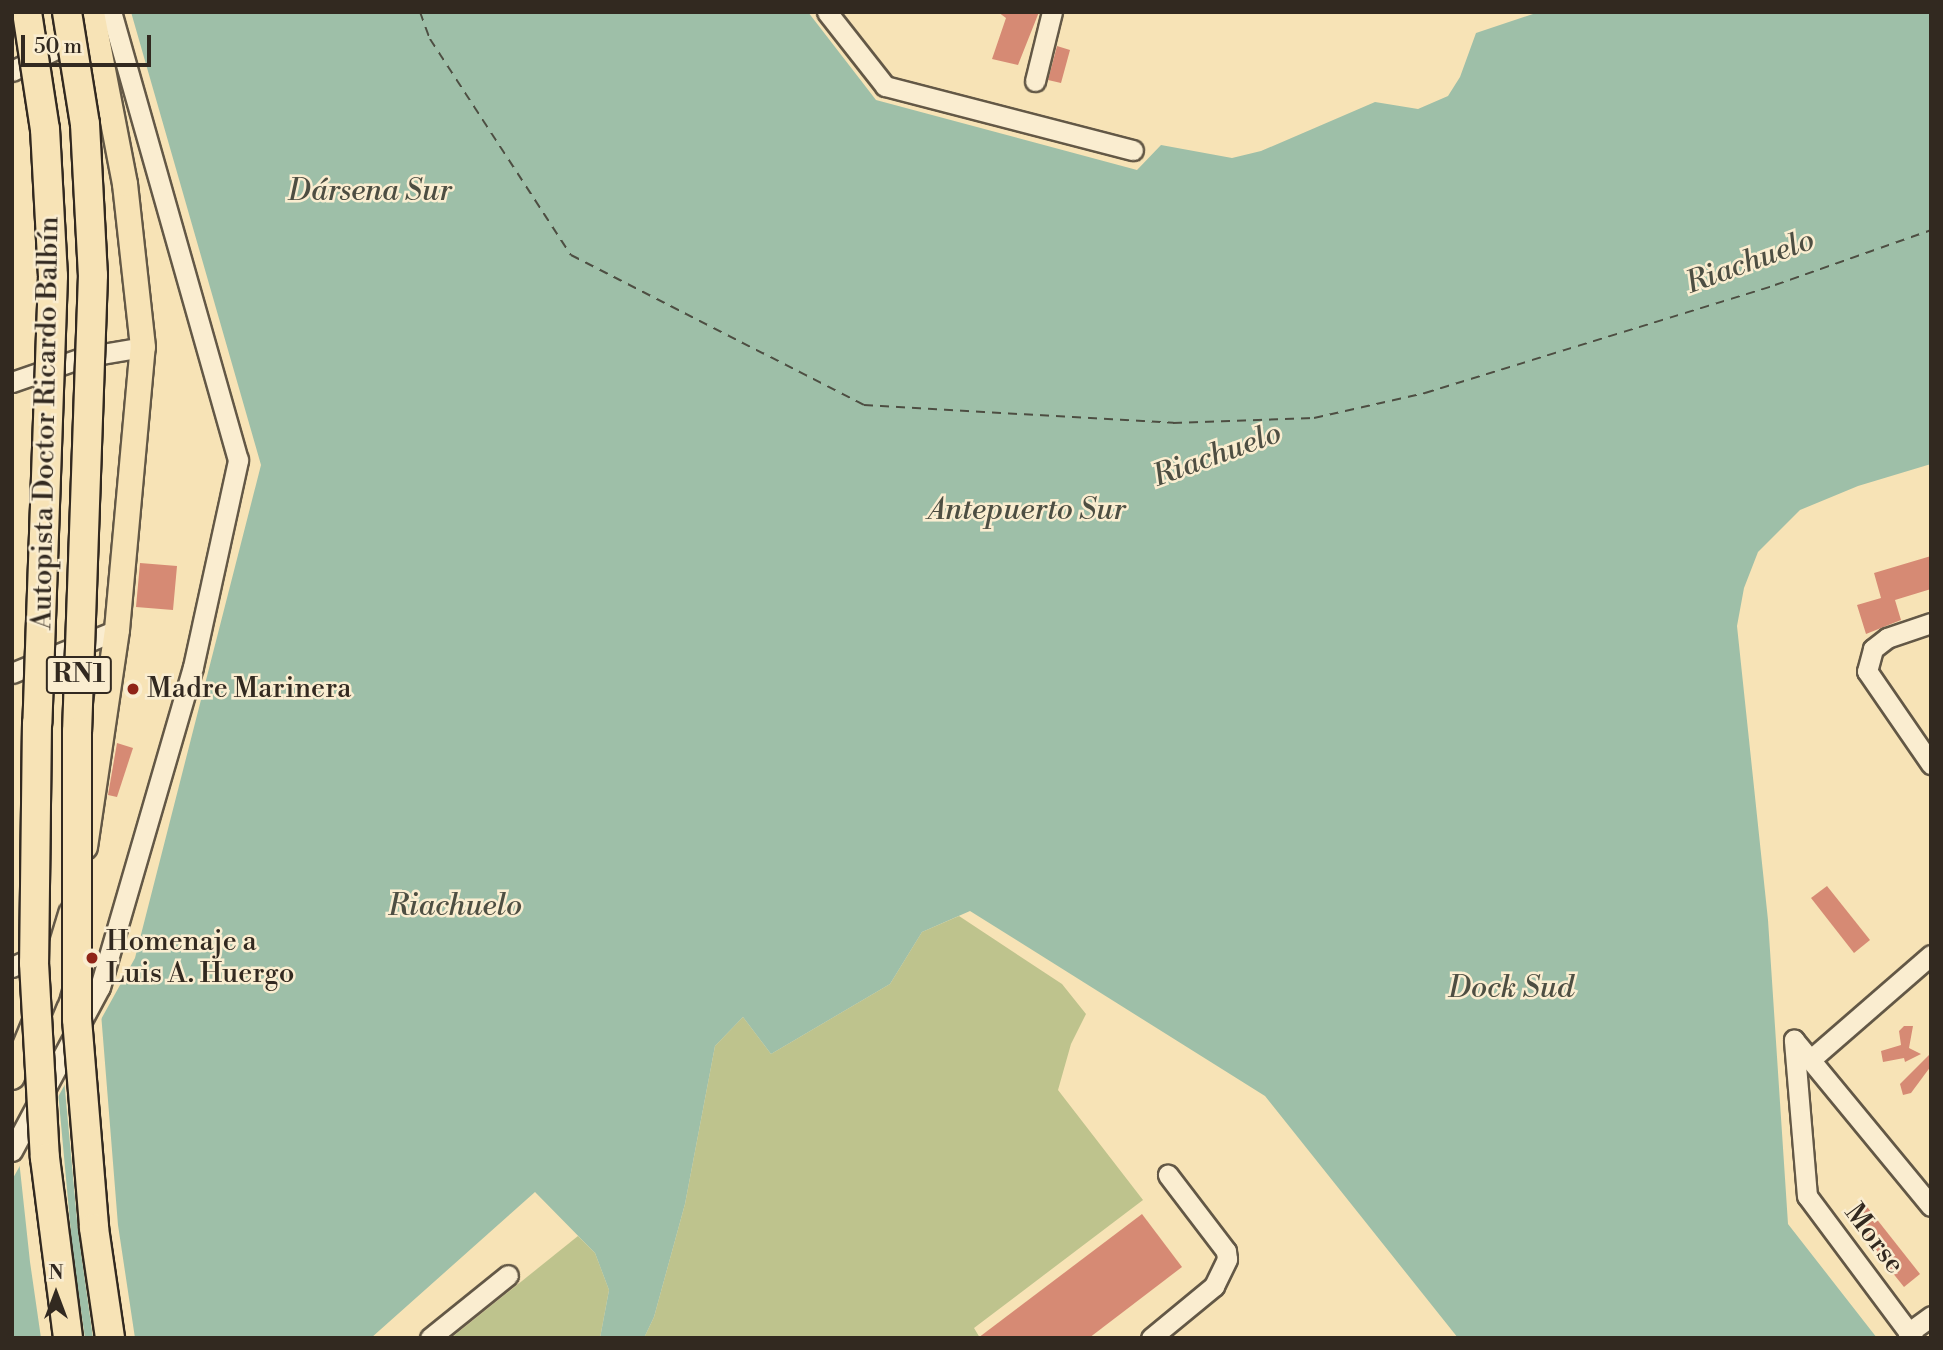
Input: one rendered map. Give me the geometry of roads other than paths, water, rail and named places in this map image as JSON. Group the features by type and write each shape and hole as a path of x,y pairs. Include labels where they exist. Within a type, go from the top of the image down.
{"highway":[{"name":"Autopista Doctor Ricardo Balbín","path":"27,12 45,129 53,276 37,723 34,963 45,1158 68,1338"},
{"name":"Autopista Doctor Ricardo Balbín","path":"68,12 85,124 93,275 76,745 77,1019 94,1228 110,1338"}],"main road":[{"path":"64,943 84,357 68,12"},
{"path":"15,1060 64,943 91,819 117,630 143,347 125,184 100,18"}],"street":[{"path":"827,12 885,86 1133,150"},
{"path":"1035,81 1052,12"},
{"path":"12,71 70,42 100,18 237,460 194,667 100,988 12,1151"},
{"path":"12,382 84,357 143,347"},
{"path":"1931,623 1887,638 1873,649 1867,671 1931,764"},
{"path":"12,673 117,630"},
{"path":"12,967 64,943"},
{"path":"1931,955 1810,1060 1931,1206"},
{"name":"Morse","path":"1810,1060 1794,1041 1804,1183 1816,1208 1910,1335"},
{"path":"1151,1338 1214,1286 1227,1259 1226,1251 1168,1175"},
{"path":"430,1338 508,1275"},
{"path":"1910,1335 1931,1316"}],"water":[{"path":"131,12 808,12 876,100 1137,170 1161,145 1232,158 1261,151 1375,102 1418,109 1448,96 1460,77 1476,33 1539,12 1931,12 1931,464 1858,486 1800,510 1758,552 1744,588 1737,626 1768,920 1788,1224 1877,1338 1458,1338 1265,1096 970,911 922,932 890,984 771,1054 743,1017 715,1046 685,1204 654,1317 644,1338 600,1338 609,1290 595,1253 535,1192 371,1338 12,1338 12,1180 135,958 261,465"}],"place":[{"name":"Madre Marinera","path":"133,689"},
{"name":"Homenaje a Luis A. Huergo","path":"92,958"}],"water label":[{"name":"Dársena Sur","path":"370,191"},
{"name":"Riachuelo","path":"1750,262"},
{"name":"Riachuelo","path":"1217,455"},
{"name":"Antepuerto Sur","path":"1027,510"},
{"name":"Riachuelo","path":"455,906"},
{"name":"Dock Sud","path":"1511,988"}]}
